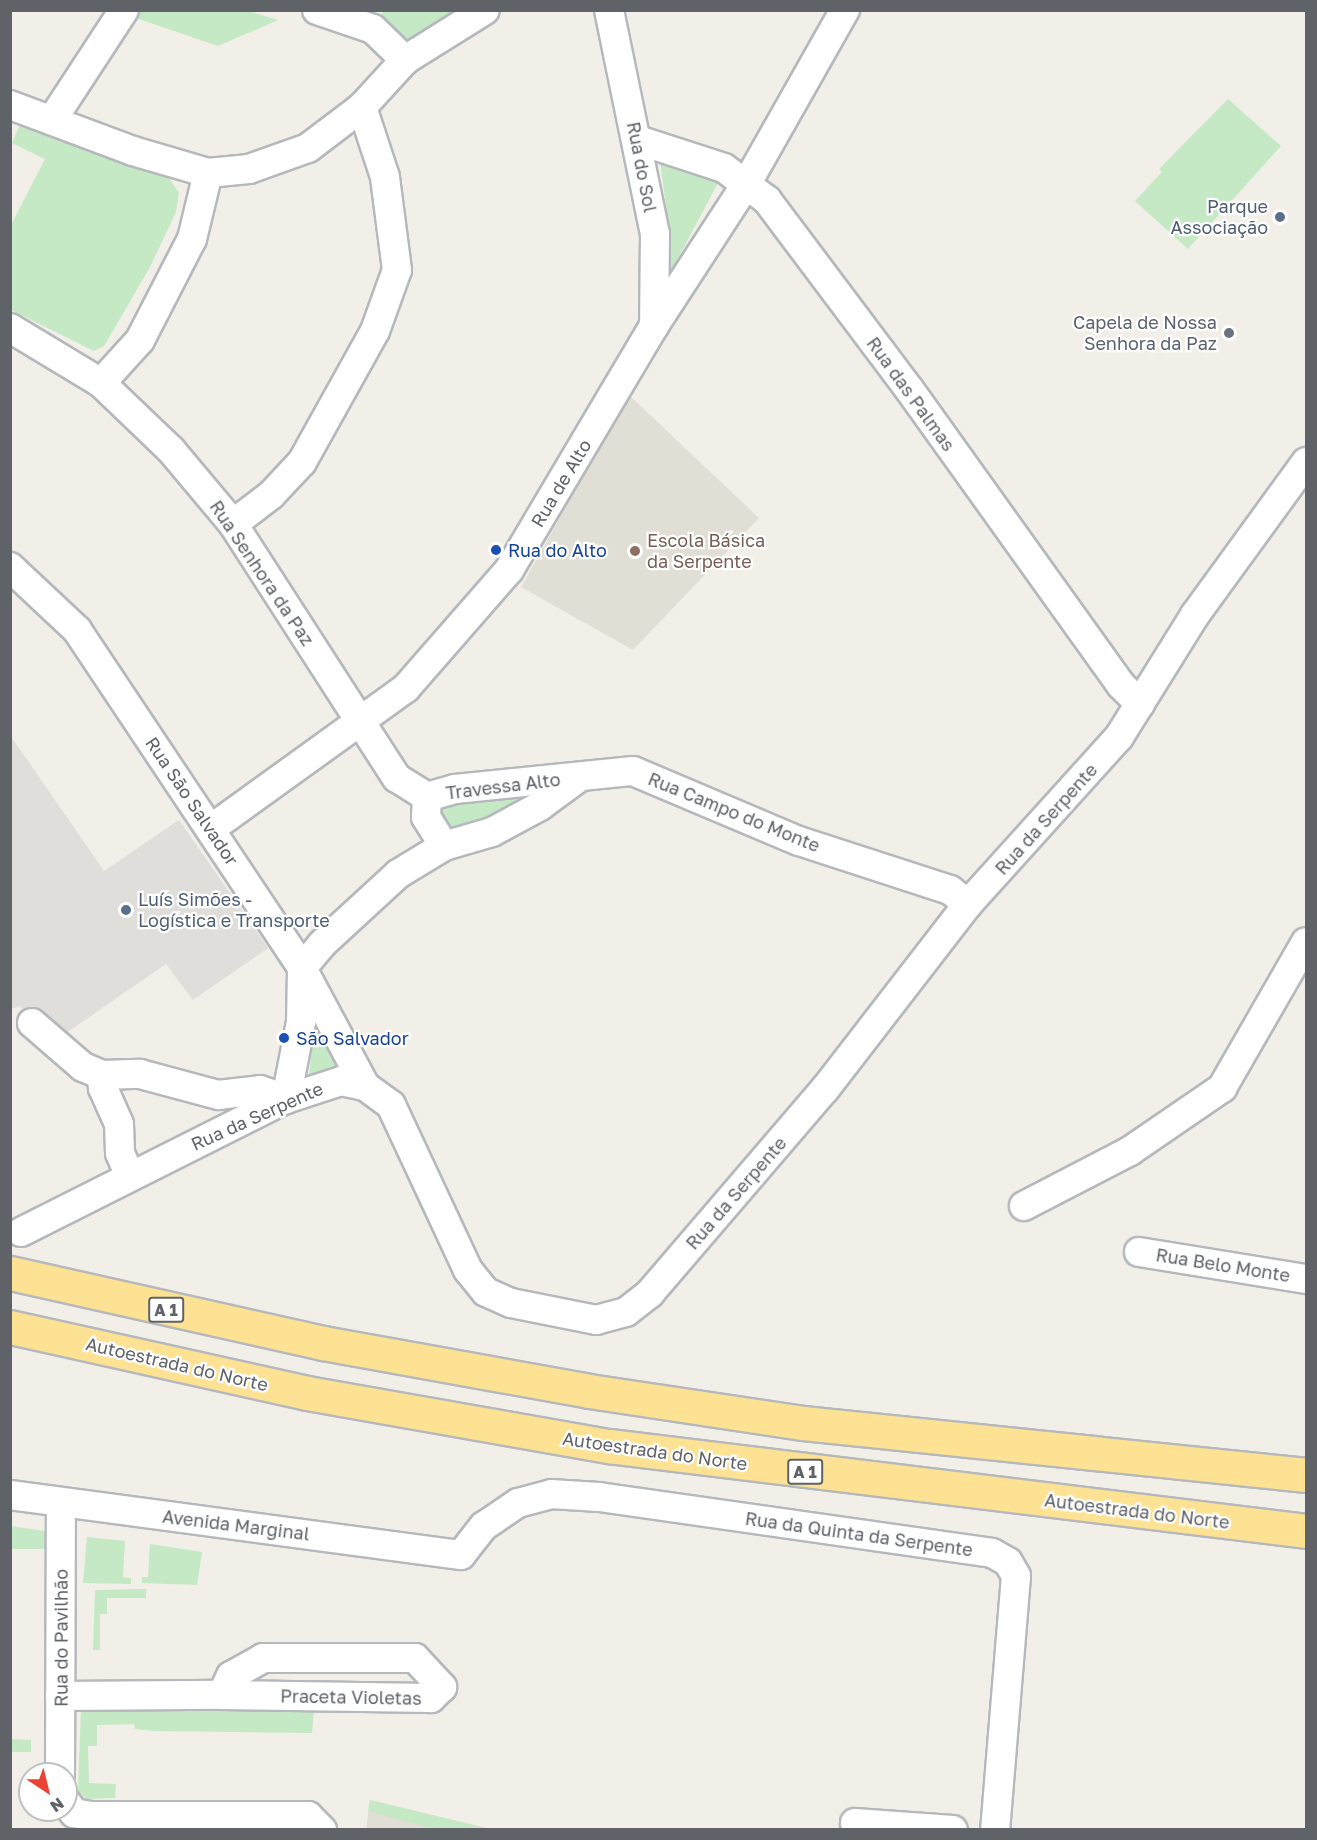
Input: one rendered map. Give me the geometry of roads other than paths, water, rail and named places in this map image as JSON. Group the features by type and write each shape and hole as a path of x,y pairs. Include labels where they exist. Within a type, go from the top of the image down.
{"highway":[{"name":"A 1","path":"10,1273 323,1343 589,1391 803,1423 1306,1475"},
{"name":"Autoestrada do Norte","path":"10,1327 307,1393 609,1446 1306,1531"}],"street":[{"path":"52,120 124,10"},
{"path":"317,10 376,20 405,60"},
{"path":"10,105 208,173 249,169 308,148 362,107 405,60 485,10"},
{"name":"Rua do Sol","path":"609,10 638,140 655,234 654,326"},
{"name":"Rua de Alto","path":"212,828 358,720 406,688 509,570 654,326 747,183 845,10"},
{"path":"233,524 271,495 302,462 375,330 397,270 385,177 362,107"},
{"name":"Rua das Palmas","path":"638,140 724,168 767,200 916,399 1121,685 1140,704"},
{"path":"101,383 140,340 192,239 208,173"},
{"name":"Rua Senhora da Paz","path":"10,328 101,383 171,450 233,524 358,720"},
{"name":"Rua da Serpente","path":"21,1232 286,1099 341,1081 365,1086 391,1105 468,1270 486,1292 512,1303 597,1320 626,1312 650,1293 825,1089 968,904 1119,737 1195,615 1306,462"},
{"name":"Rua São Salvador","path":"10,567 77,630 212,828 302,968 365,1086"},
{"name":"Travessa Alto","path":"358,720 397,778 427,797 455,789 580,777"},
{"name":"Rua Campo do Monte","path":"302,968 322,944 398,874 444,846 492,832 540,806 580,777 633,771 799,842 950,890 968,904"},
{"name":"Travessa Alto","path":"427,797 426,817 444,846"},
{"path":"1024,1206 1130,1151 1222,1088 1306,942"},
{"path":"32,1023 83,1067 102,1075 140,1074 218,1095 260,1090 286,1099 302,1022 302,968"},
{"path":"102,1075 103,1088 119,1124 120,1153 130,1176"},
{"name":"Rua Belo Monte","path":"1139,1252 1306,1279"},
{"name":"Rua da Quinta da Serpente","path":"461,1555 484,1526 518,1503 550,1494 599,1497 992,1553 1008,1562 1016,1576 995,1830"},
{"name":"Avenida Marginal","path":"10,1496 461,1555"},
{"name":"Rua do Pavilhão","path":"60,1762 61,1503"},
{"name":"Praceta Violetas","path":"60,1696 222,1695 431,1698 442,1687 415,1658 263,1658 231,1676 222,1695"},
{"path":"78,1807 309,1816 322,1830"},
{"path":"855,1823 953,1830"}],"place":[{"name":"Parque Associação","path":"1280,217"},
{"name":"Capela de Nossa Senhora da Paz","path":"1229,333"},
{"name":"Rua do Alto","path":"496,550"},
{"name":"Escola Básica da Serpente","path":"635,551"},
{"name":"Luís Simões - Logística e Transporte","path":"126,910"},
{"name":"São Salvador","path":"284,1038"}]}
